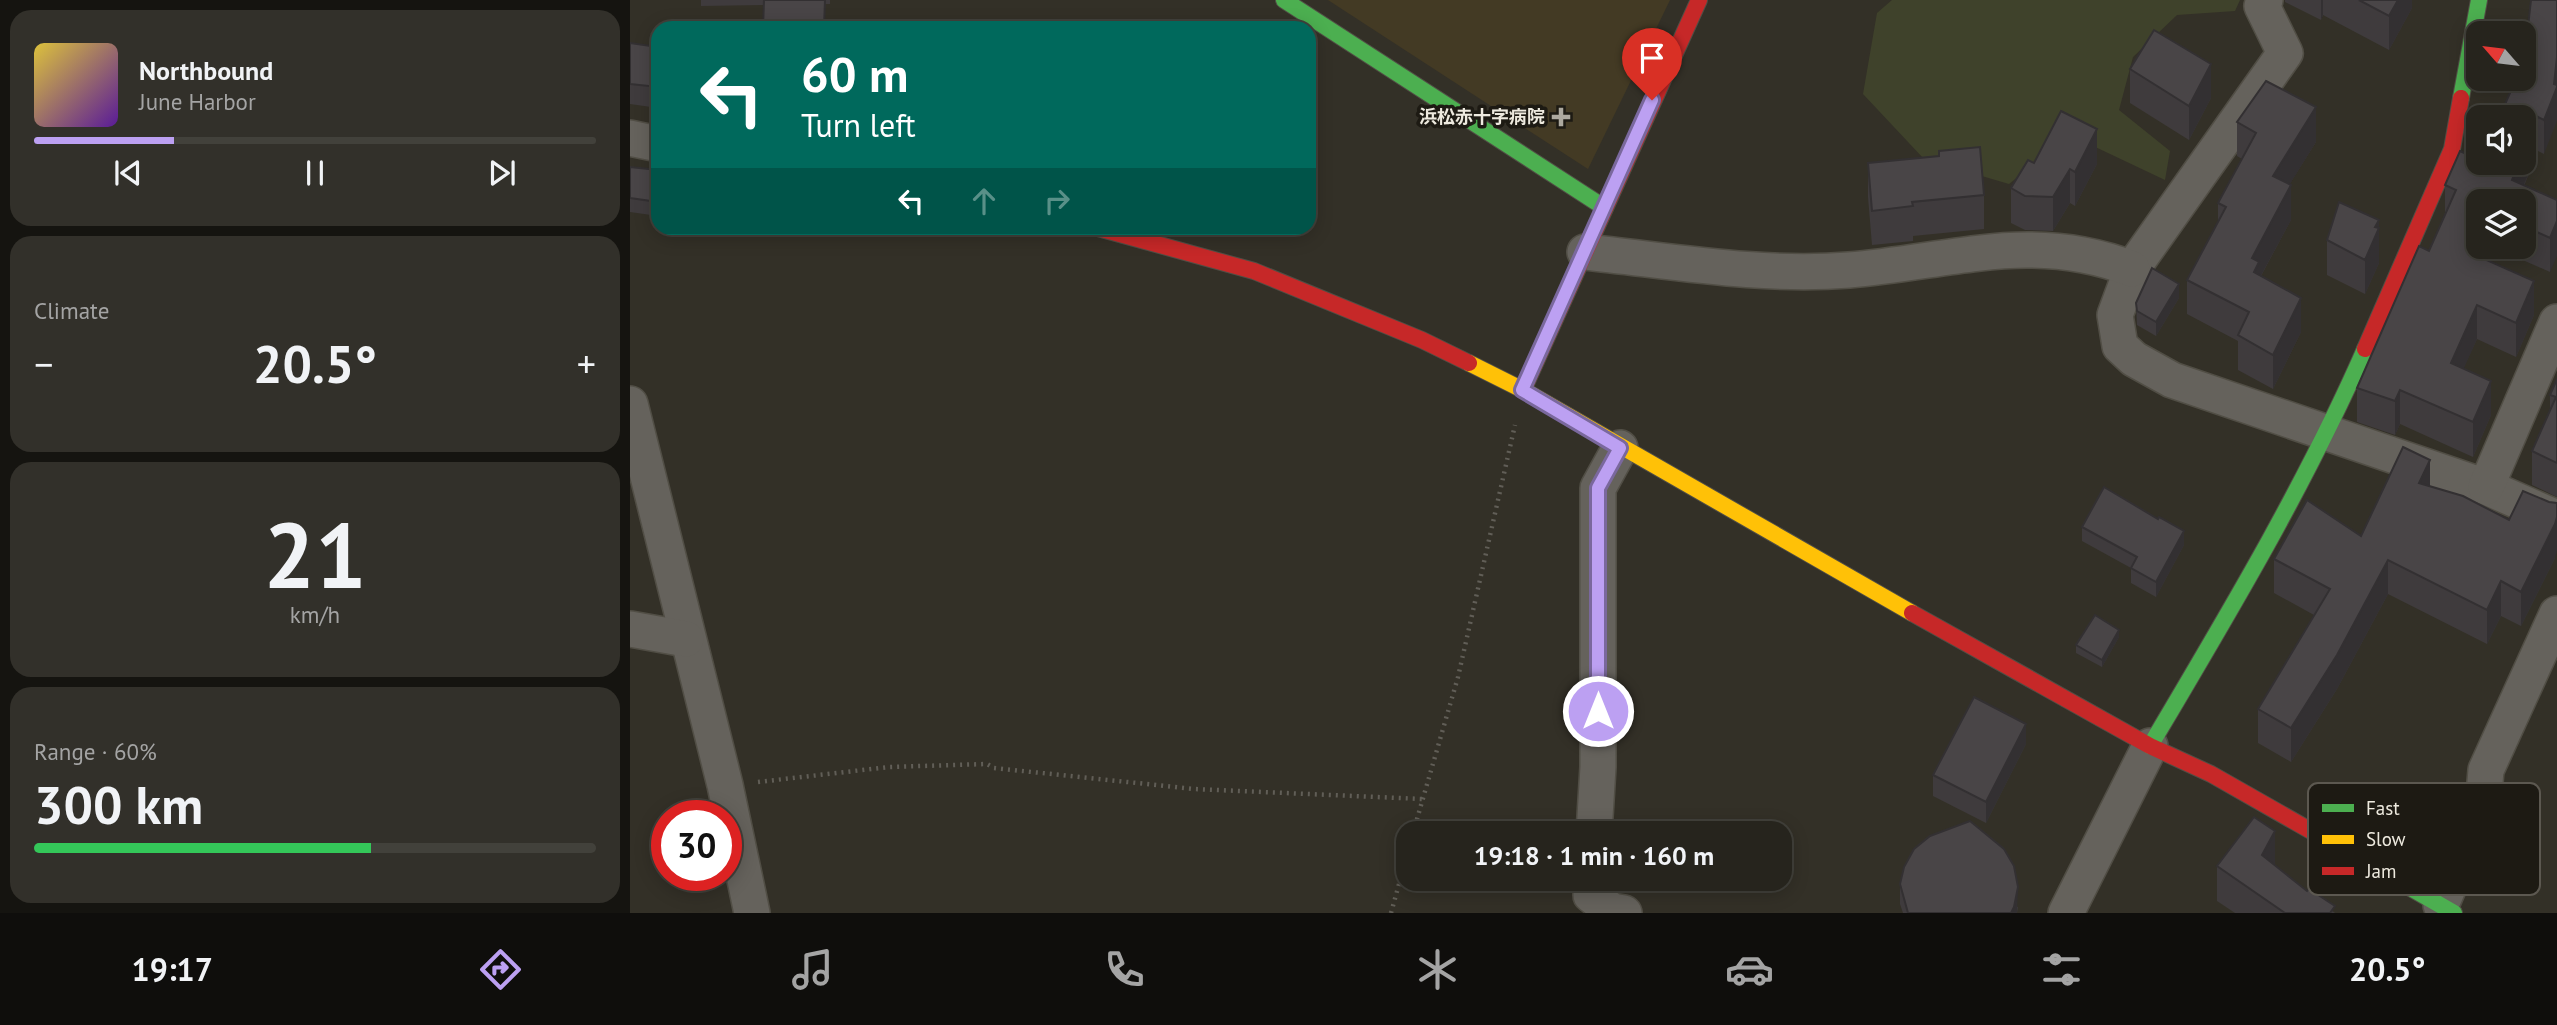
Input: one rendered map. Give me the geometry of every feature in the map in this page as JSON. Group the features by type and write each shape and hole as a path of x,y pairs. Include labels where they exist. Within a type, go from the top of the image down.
{"street":[{"path":"1284,0 1605,208"},
{"path":"1522,390 1699,0"},
{"path":"2265,0 2262,6 2285,52 2132,269 2115,315 2120,346 2134,359 2172,380 2486,487 2557,518"},
{"path":"2066,913 2150,746 2279,527 2328,433 2452,149 2479,0"},
{"path":"630,138 651,142"},
{"path":"1123,235 1254,271 1422,340 1522,390 1620,448 2150,746 2211,774 2308,829"},
{"path":"1585,252 1773,271 1849,270 2033,248 2102,258 2132,269"},
{"path":"2486,487 2557,322"},
{"path":"630,404 686,639 725,785 752,913"},
{"path":"1595,821 1598,767 1598,488 1620,448"},
{"path":"2485,783 2486,770 2557,614"},
{"path":"630,629 686,639"},
{"path":"1591,891 1591,895 1612,911 1624,913"},
{"path":"2423,895 2448,909"}],"path":[{"path":"1416,821 1458,677 1522,390"},
{"path":"725,785 889,767 987,764 994,768 1194,789 1422,799"},
{"path":"1391,913 1397,891"}],"shaded area":[{"name":"浜松赤十字病院","path":"1328,0 1670,0 1588,169"}],"green space":[{"path":"1892,0 2240,0 2235,11 2177,15 2133,57 2119,110 2170,151 2165,180 2070,135 2009,184 1924,159 1863,94 1877,13"}],"building":[{"path":"764,0 825,0 824,21 763,21"},
{"path":"2359,0 2398,0 2389,16"},
{"path":"2531,0 2557,0 2554,84 2557,87 2544,120 2538,117 2536,122 2536,105 2505,105 2511,91 2536,91 2536,21 2529,21"},
{"path":"2154,30 2211,64 2189,106 2130,69"},
{"path":"630,43 651,46 651,86 630,84"},
{"path":"2266,81 2316,107 2273,176 2291,185 2252,258 2259,262 2254,272 2301,298 2273,355 2238,335 2249,312 2187,280 2226,207 2218,203 2256,133 2237,122"},
{"path":"2061,111 2097,129 2075,172 2070,169 2053,197 2025,196 2011,188 2028,160 2034,163"},
{"path":"1980,147 1984,195 1912,202 1913,206 1872,211 1868,163 1939,156 1939,151"},
{"path":"2460,151 2466,154 2466,175 2514,175 2512,180 2532,189 2466,189 2466,259 2484,259 2534,281 2516,323 2477,305 2451,363 2491,381 2473,422 2400,390 2395,401 2357,388 2419,246 2429,251 2456,190 2445,185"},
{"path":"630,167 651,169 651,201 630,198"},
{"path":"2536,191 2557,200 2557,221 2550,238 2536,232"},
{"path":"2339,202 2379,220 2375,227 2379,228 2365,260 2327,240"},
{"path":"2152,268 2179,284 2156,322 2137,311 2136,303"},
{"path":"2557,379 2557,463 2532,451 2556,397 2550,395"},
{"path":"2403,447 2430,460 2419,483 2463,496 2509,520 2523,491 2557,503 2555,524 2521,592 2501,581 2487,610 2388,560 2337,655 2291,728 2258,709 2330,589 2274,559 2307,500 2361,536"},
{"path":"2104,487 2184,531 2156,582 2131,568 2137,557 2082,527"},
{"path":"2095,615 2119,630 2102,660 2076,645"},
{"path":"1974,697 2026,724 1986,802 1933,775"},
{"path":"2254,817 2275,831 2262,855 2308,890 2308,895 2318,895 2335,906 2330,913 2285,913 2217,866"},
{"path":"1970,821 2004,849 2014,866 2018,887 2011,913 1908,913 1900,884 1904,867 1914,849 1930,836"}],"traffic: fast":[{"path":"1284,0 1605,208"},
{"path":"2461,98 2479,0"},
{"path":"2150,746 2236,600 2290,501 2365,349"},
{"path":"2423,895 2454,913"}],"traffic: slow":[{"path":"1469,363 1523,390 1912,613"}],"traffic: jam":[{"path":"1523,390 1699,0"},
{"path":"2365,349 2452,149 2461,98"},
{"path":"1123,235 1254,271 1422,340 1469,363"},
{"path":"1912,613 2150,746 2211,774 2308,829"}],"place":[{"name":"浜松赤十字病院","path":"1561,117"}],"route":[{"path":"1598,711 1598,488 1620,448 1522,390 1652,100"}]}
